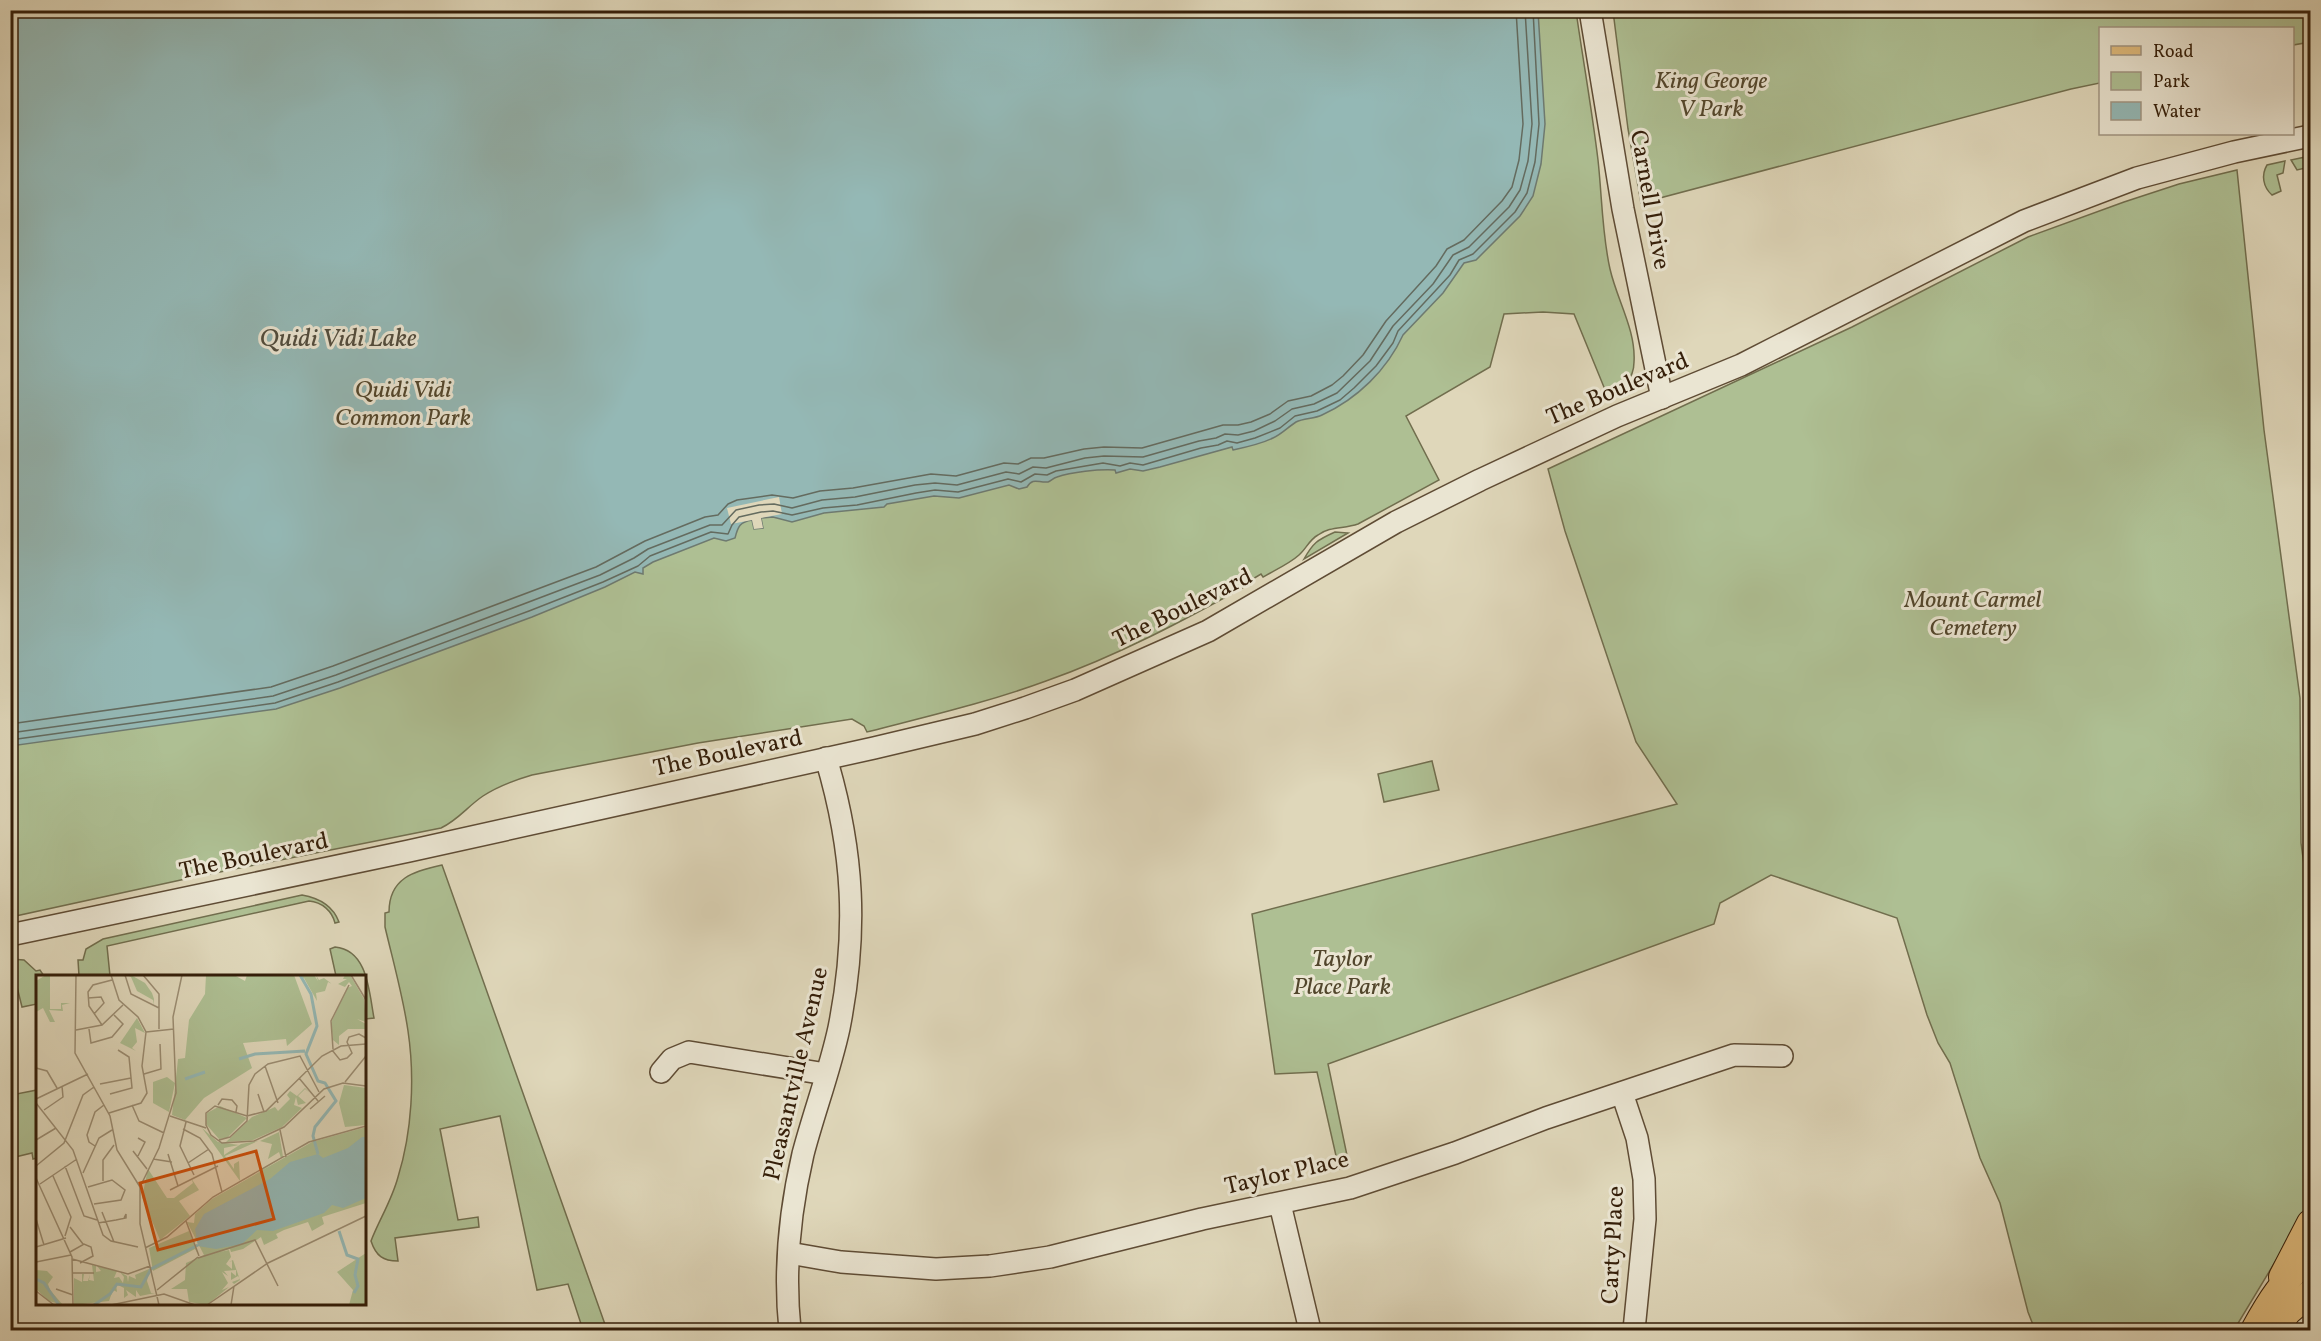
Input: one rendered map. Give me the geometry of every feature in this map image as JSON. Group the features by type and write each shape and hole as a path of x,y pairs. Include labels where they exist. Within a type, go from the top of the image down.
{"main road":[{"path":"2254,1330 2310,1223"},
{"path":"2271,1299 2303,1264 2310,1260"},
{"path":"2274,1330 2288,1312 2310,1293"},
{"path":"2286,1330 2310,1316"}],"street":[{"name":"Carnell Drive","path":"1590,10 1623,209 1662,398"},
{"name":"The Boulevard","path":"10,935 398,853 975,724 1075,690 1208,631 1337,554 1480,480 1617,416 1741,365 2024,221 2137,177 2234,152 2310,136"},
{"name":"Pleasantville Avenue","path":"790,1330 789,1253 796,1188 838,1031 851,947 850,881 846,837 826,758"},
{"path":"661,1072 672,1059 690,1052 826,1074"},
{"name":"Taylor Place","path":"789,1253 841,1262 936,1269 990,1266 1050,1257 1202,1220 1350,1188 1455,1153 1546,1118 1734,1056 1782,1056"},
{"name":"Carty Place","path":"1622,1093 1637,1138 1644,1179 1645,1219 1634,1330"},
{"path":"1280,1204 1310,1330"}],"green space":[{"name":"King George V Park","path":"2310,10 2310,42 2294,45 2294,27 2099,27 2099,83 1641,203 1628,129 1613,11"},
{"name":"Quidi Vidi Lake","path":"10,11 1576,11 1596,141 1607,256 1632,338 1634,350 1632,374 1626,383 1608,397 1574,314 1543,312 1504,314 1490,367 1406,416 1439,480 1358,524 1323,532 1312,539 1299,555 1286,564 1263,577 1261,574 1251,580 1251,583 1150,636 1099,660 1024,689 867,732 864,726 852,719 698,743 532,775 489,792 441,828 190,878 11,917"},
{"path":"2310,156 2310,167 2297,170 2291,160"},
{"path":"2285,161 2283,173 2277,175 2281,191 2272,195 2265,185 2265,169 2267,165"},
{"name":"Mount Carmel Cemetery","path":"2237,170 2264,430 2300,698 2301,843 2310,909 2310,1204 2234,1330 2035,1330 2028,1312 2000,1203 1980,1158 1950,1063 1938,1043 1927,1015 1897,918 1771,875 1720,903 1714,924 1328,1064 1349,1165 1339,1169 1317,1072 1275,1074 1252,914 1677,804 1636,742 1565,531 1548,469 1852,327 2028,237 2179,184"},
{"path":"1335,532 1348,533 1304,559 1316,542"},
{"path":"1432,761 1439,790 1384,802 1378,774"},
{"path":"442,865 607,1330 583,1330 568,1284 537,1290 500,1116 440,1129 458,1220 478,1217 479,1227 395,1238 398,1261 381,1257 371,1241 392,1194 403,1160 412,1086 408,1031 385,927 385,913 389,912 393,891 405,878 422,870"},
{"path":"302,895 325,904 333,911 339,922 335,923 332,915 322,905 309,901 107,946 110,975 79,975 78,960 83,960 86,949 103,939"},
{"path":"335,947 346,950 361,964 365,975 336,975 330,949"},
{"path":"10,959 24,960 36,971 40,970 43,975 36,975 36,1004 22,1007"},
{"path":"366,978 368,985 374,1018 366,1019"},
{"path":"36,1090 36,1158 33,1159 32,1153 11,1158 11,1095"}],"water":[{"name":"Quidi Vidi Lake","path":"10,11 1538,11 1545,124 1541,164 1533,196 1520,216 1476,260 1464,263 1443,293 1403,335 1389,360 1359,392 1335,408 1319,416 1296,422 1268,440 1233,450 1232,447 1143,471 1130,469 1116,473 1115,470 1077,472 1056,477 1048,482 1034,481 1027,487 1019,489 1009,485 959,498 934,496 887,504 884,507 824,513 792,522 773,517 761,518 763,528 754,529 752,520 740,525 735,538 726,541 714,538 653,562 643,568 643,574 635,572 532,617 340,688 276,709 11,746"}],"pier":[{"path":"779,497 782,514 761,518 763,528 754,529 752,520 731,524 727,508"}],"park label":[{"name":"Quidi Vidi Common Park","path":"403,405"},
{"name":"Taylor Place Park","path":"1342,974"}]}
